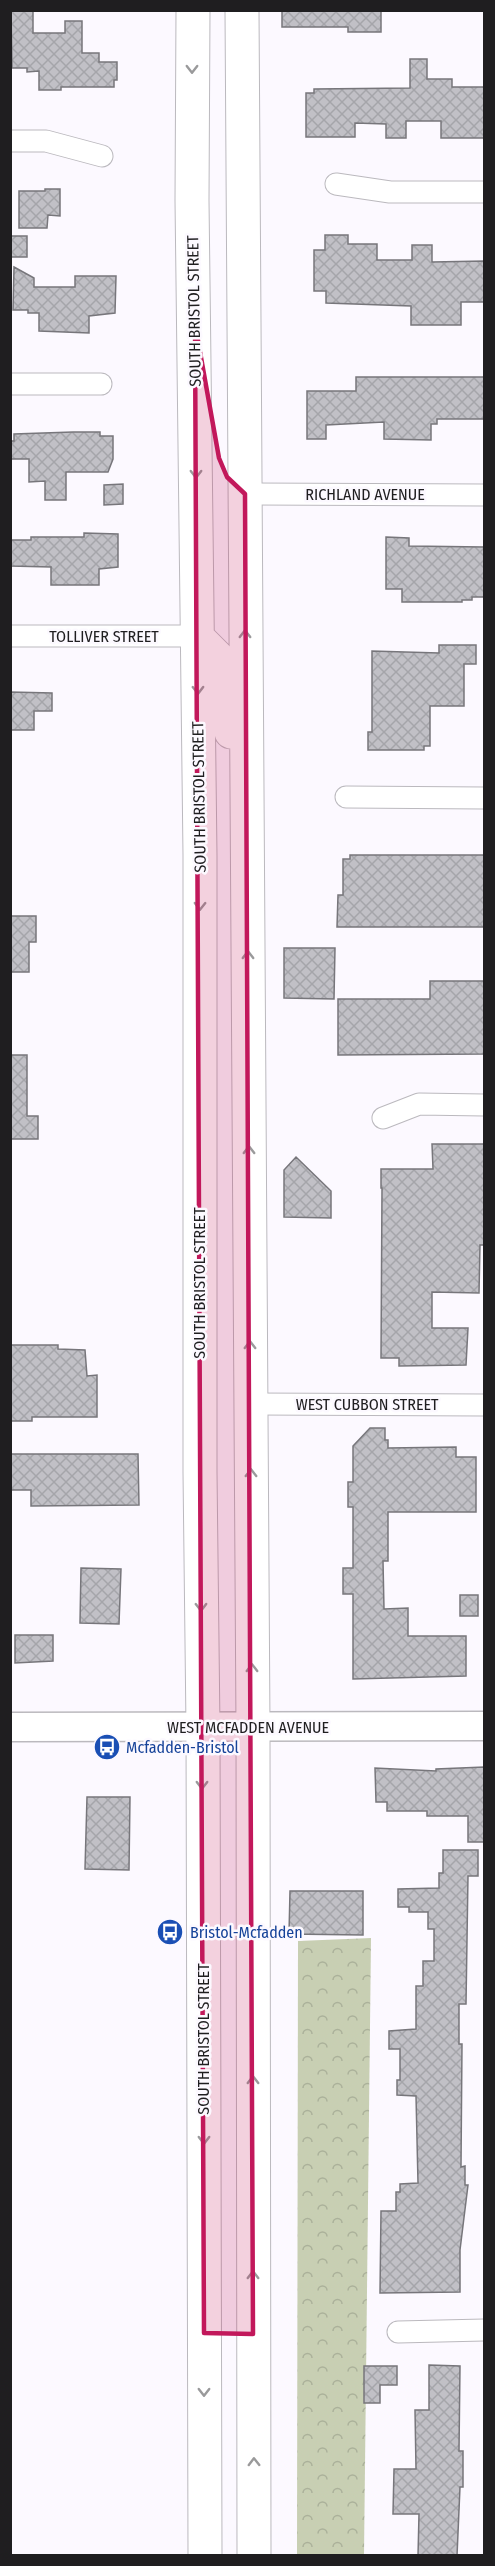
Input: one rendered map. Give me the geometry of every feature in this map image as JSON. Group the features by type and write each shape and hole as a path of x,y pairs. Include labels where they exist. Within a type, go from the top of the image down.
{"main road":[{"name":"SOUTH BRISTOL STREET","path":"193,10 192,200 200,855 205,2556"},
{"path":"242,10 253,1727 254,2556"},
{"path":"195,324 219,458 227,477 244,494"},
{"path":"197,636 217,657 247,816"},
{"path":"204,2333 253,2334"}],"street":[{"path":"10,141 46,141 102,156"},
{"path":"336,184 390,192 484,192"},
{"path":"10,384 100,384"},
{"name":"RICHLAND AVENUE","path":"244,494 484,495"},
{"name":"TOLLIVER STREET","path":"10,636 197,636"},
{"path":"346,797 484,798"},
{"path":"383,1118 419,1104 484,1105"},
{"name":"WEST CUBBON STREET","path":"250,1404 484,1405"},
{"name":"WEST MCFADDEN AVENUE","path":"10,1726 484,1726"},
{"path":"398,2332 484,2331"}],"highlighted area":[{"path":"195,324 219,458 227,477 245,494 253,2334 204,2333"}],"green space":[{"path":"371,1938 364,2555 297,2556 298,1941"}],"building":[{"path":"11,10 33,10 33,33 65,33 65,21 82,21 82,53 99,53 99,62 117,62 117,80 114,80 114,87 61,87 61,90 39,90 39,71 27,72 27,68 12,68"},
{"path":"282,10 381,10 381,32 348,32 348,27 282,27"},
{"path":"410,59 427,59 427,79 452,79 452,87 484,87 484,138 441,138 441,121 406,121 406,138 386,138 386,124 355,123 355,137 306,137 306,93 314,93 314,89 410,88"},
{"path":"45,189 60,189 60,216 48,215 47,228 19,228 19,191 45,191"},
{"path":"325,235 348,235 348,244 377,244 377,260 412,260 412,245 432,245 432,262 484,261 484,302 461,302 461,325 411,325 411,306 326,303 326,291 314,291 314,250 325,250"},
{"path":"10,236 27,236 27,257 10,257"},
{"path":"14,267 34,278 34,287 75,287 75,276 116,276 115,313 89,316 89,333 39,331 39,313 13,310"},
{"path":"356,377 484,377 484,419 437,419 437,424 431,424 431,440 384,439 384,422 326,425 326,439 307,439 307,391 356,391"},
{"path":"100,432 100,436 113,436 113,459 108,472 66,472 66,500 45,500 45,481 29,482 29,459 11,459 11,441 14,441 14,434"},
{"path":"123,484 123,504 104,505 104,485"},
{"path":"84,533 118,534 118,567 99,569 99,585 51,585 51,567 10,566 10,540 31,540 31,537 84,537"},
{"path":"386,537 409,538 409,546 484,547 484,597 472,597 472,600 462,600 462,602 402,602 402,589 386,589"},
{"path":"439,645 476,645 476,664 464,664 464,706 430,706 430,746 424,746 424,750 368,750 368,732 372,732 372,651 439,653"},
{"path":"10,692 52,693 52,711 34,711 34,730 10,730"},
{"path":"350,855 484,855 484,927 337,927 338,895 343,895 343,859 350,859"},
{"path":"10,916 36,916 36,942 29,942 29,972 10,972"},
{"path":"284,948 335,948 334,999 284,998"},
{"path":"430,981 484,981 484,1054 338,1055 338,999 430,999"},
{"path":"10,1055 27,1055 27,1116 38,1116 38,1139 10,1139"},
{"path":"432,1144 484,1144 484,1245 480,1245 479,1293 432,1292 432,1328 468,1328 466,1365 399,1366 399,1358 381,1358 381,1169 433,1169"},
{"path":"296,1157 331,1191 331,1218 284,1217 284,1170"},
{"path":"10,1345 58,1345 58,1349 85,1350 87,1376 97,1375 97,1417 32,1417 32,1421 10,1421"},
{"path":"370,1428 385,1428 388,1448 456,1447 456,1457 476,1457 476,1512 388,1512 388,1561 383,1561 384,1609 408,1608 408,1636 466,1636 466,1676 353,1679 353,1594 343,1594 343,1568 353,1568 353,1507 348,1507 348,1482 353,1482 353,1446"},
{"path":"10,1454 138,1454 139,1505 31,1506 31,1490 10,1490"},
{"path":"81,1568 121,1569 119,1624 80,1623"},
{"path":"460,1595 478,1595 478,1616 460,1616"},
{"path":"15,1635 53,1635 53,1661 15,1663"},
{"path":"484,1767 484,1842 468,1842 468,1816 427,1816 427,1811 387,1811 387,1802 376,1802 375,1768 436,1771 436,1769"},
{"path":"87,1797 130,1797 129,1870 85,1869"},
{"path":"443,1850 478,1850 478,1876 468,1876 466,2004 459,2004 459,2044 462,2044 461,2167 465,2166 465,2185 468,2185 460,2250 460,2292 380,2293 381,2211 396,2211 396,2192 400,2192 400,2184 418,2183 416,2096 397,2095 397,2080 400,2080 400,2049 389,2049 389,2031 416,2029 416,1986 423,1986 423,1961 434,1961 434,1929 428,1929 428,1912 409,1912 409,1907 398,1907 398,1889 439,1888 439,1873 443,1873"},
{"path":"290,1891 363,1891 363,1935 289,1934"},
{"path":"429,2365 460,2366 459,2451 463,2451 463,2487 460,2487 457,2556 418,2556 419,2514 393,2514 394,2469 416,2469 415,2410 429,2410"},
{"path":"364,2366 397,2366 397,2385 380,2385 380,2403 364,2403"}],"place":[{"name":"Mcfadden-Bristol","path":"107,1747"},
{"name":"Bristol-Mcfadden","path":"170,1932"}]}
